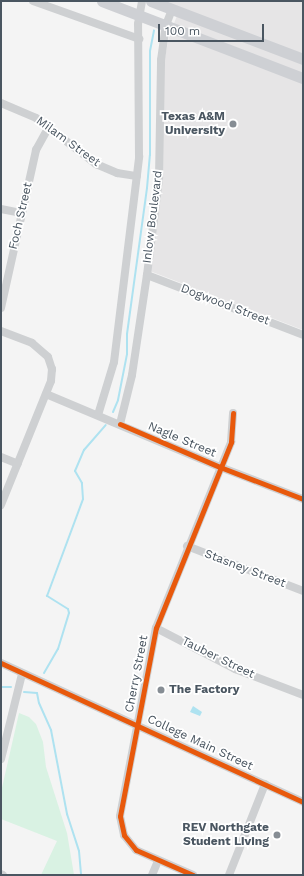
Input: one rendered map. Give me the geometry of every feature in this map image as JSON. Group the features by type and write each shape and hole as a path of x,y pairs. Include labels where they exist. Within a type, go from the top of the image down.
{"main road":[{"path":"102,1 303,78"},
{"path":"151,1 303,59"},
{"path":"254,59 260,43"}],"street":[{"path":"33,1 139,39"},
{"name":"Inlow Boulevard","path":"98,416 114,362 137,176 140,126 138,15 142,1"},
{"name":"Inlow Boulevard","path":"120,424 132,375 159,178 160,70 166,25 172,9"},
{"name":"Milam Street","path":"1,103 36,118 96,164 117,173 137,176"},
{"name":"Foch Street","path":"1,308 36,150 48,127"},
{"path":"1,208 21,213"},
{"name":"Dogwood Street","path":"146,275 303,335"},
{"path":"1,331 32,343 48,357 52,369 52,382 1,505"},
{"name":"Nagle Street","path":"46,394 220,467 303,499"},
{"name":"Cherry Street","path":"193,875 158,862 129,844 121,826 156,628 187,546 231,442 233,412"},
{"path":"1,457 18,464"},
{"name":"Stasney Street","path":"187,546 303,591"},
{"name":"Tauber Street","path":"156,628 235,669 303,695"},
{"name":"College Main Street","path":"1,663 22,674 303,802"},
{"path":"1,759 22,674"},
{"path":"229,875 265,784"},
{"path":"152,875 158,862"}],"shaded area":[{"name":"Texas A&M University","path":"162,1 303,1 303,330 150,271 164,63 169,36 180,8"}],"green space":[{"path":"19,713 29,717 36,724 43,742 46,767 67,833 74,875 41,875 57,841 1,819 1,792"}],"water":[{"path":"193,706 202,712 200,716 190,712"}],"waterway":[{"path":"113,412 118,400 127,354 127,334 147,188 150,155 150,51 154,30"},
{"path":"44,673 58,649 69,613 68,609 47,596 83,499 82,483 75,471 84,450 106,425"},
{"path":"1,687 11,687"},
{"path":"24,692 37,693 39,703 51,730 67,814 79,851 81,875"}],"cycle path":[{"path":"193,875 136,850 124,835 120,816 156,628 231,442 233,413"},
{"path":"120,424 220,467 303,499"},
{"path":"1,663 303,802"}],"place":[{"name":"Texas A&M University","path":"233,124"},
{"name":"The Factory","path":"161,690"},
{"name":"REV Northgate Student Living","path":"277,835"}]}
